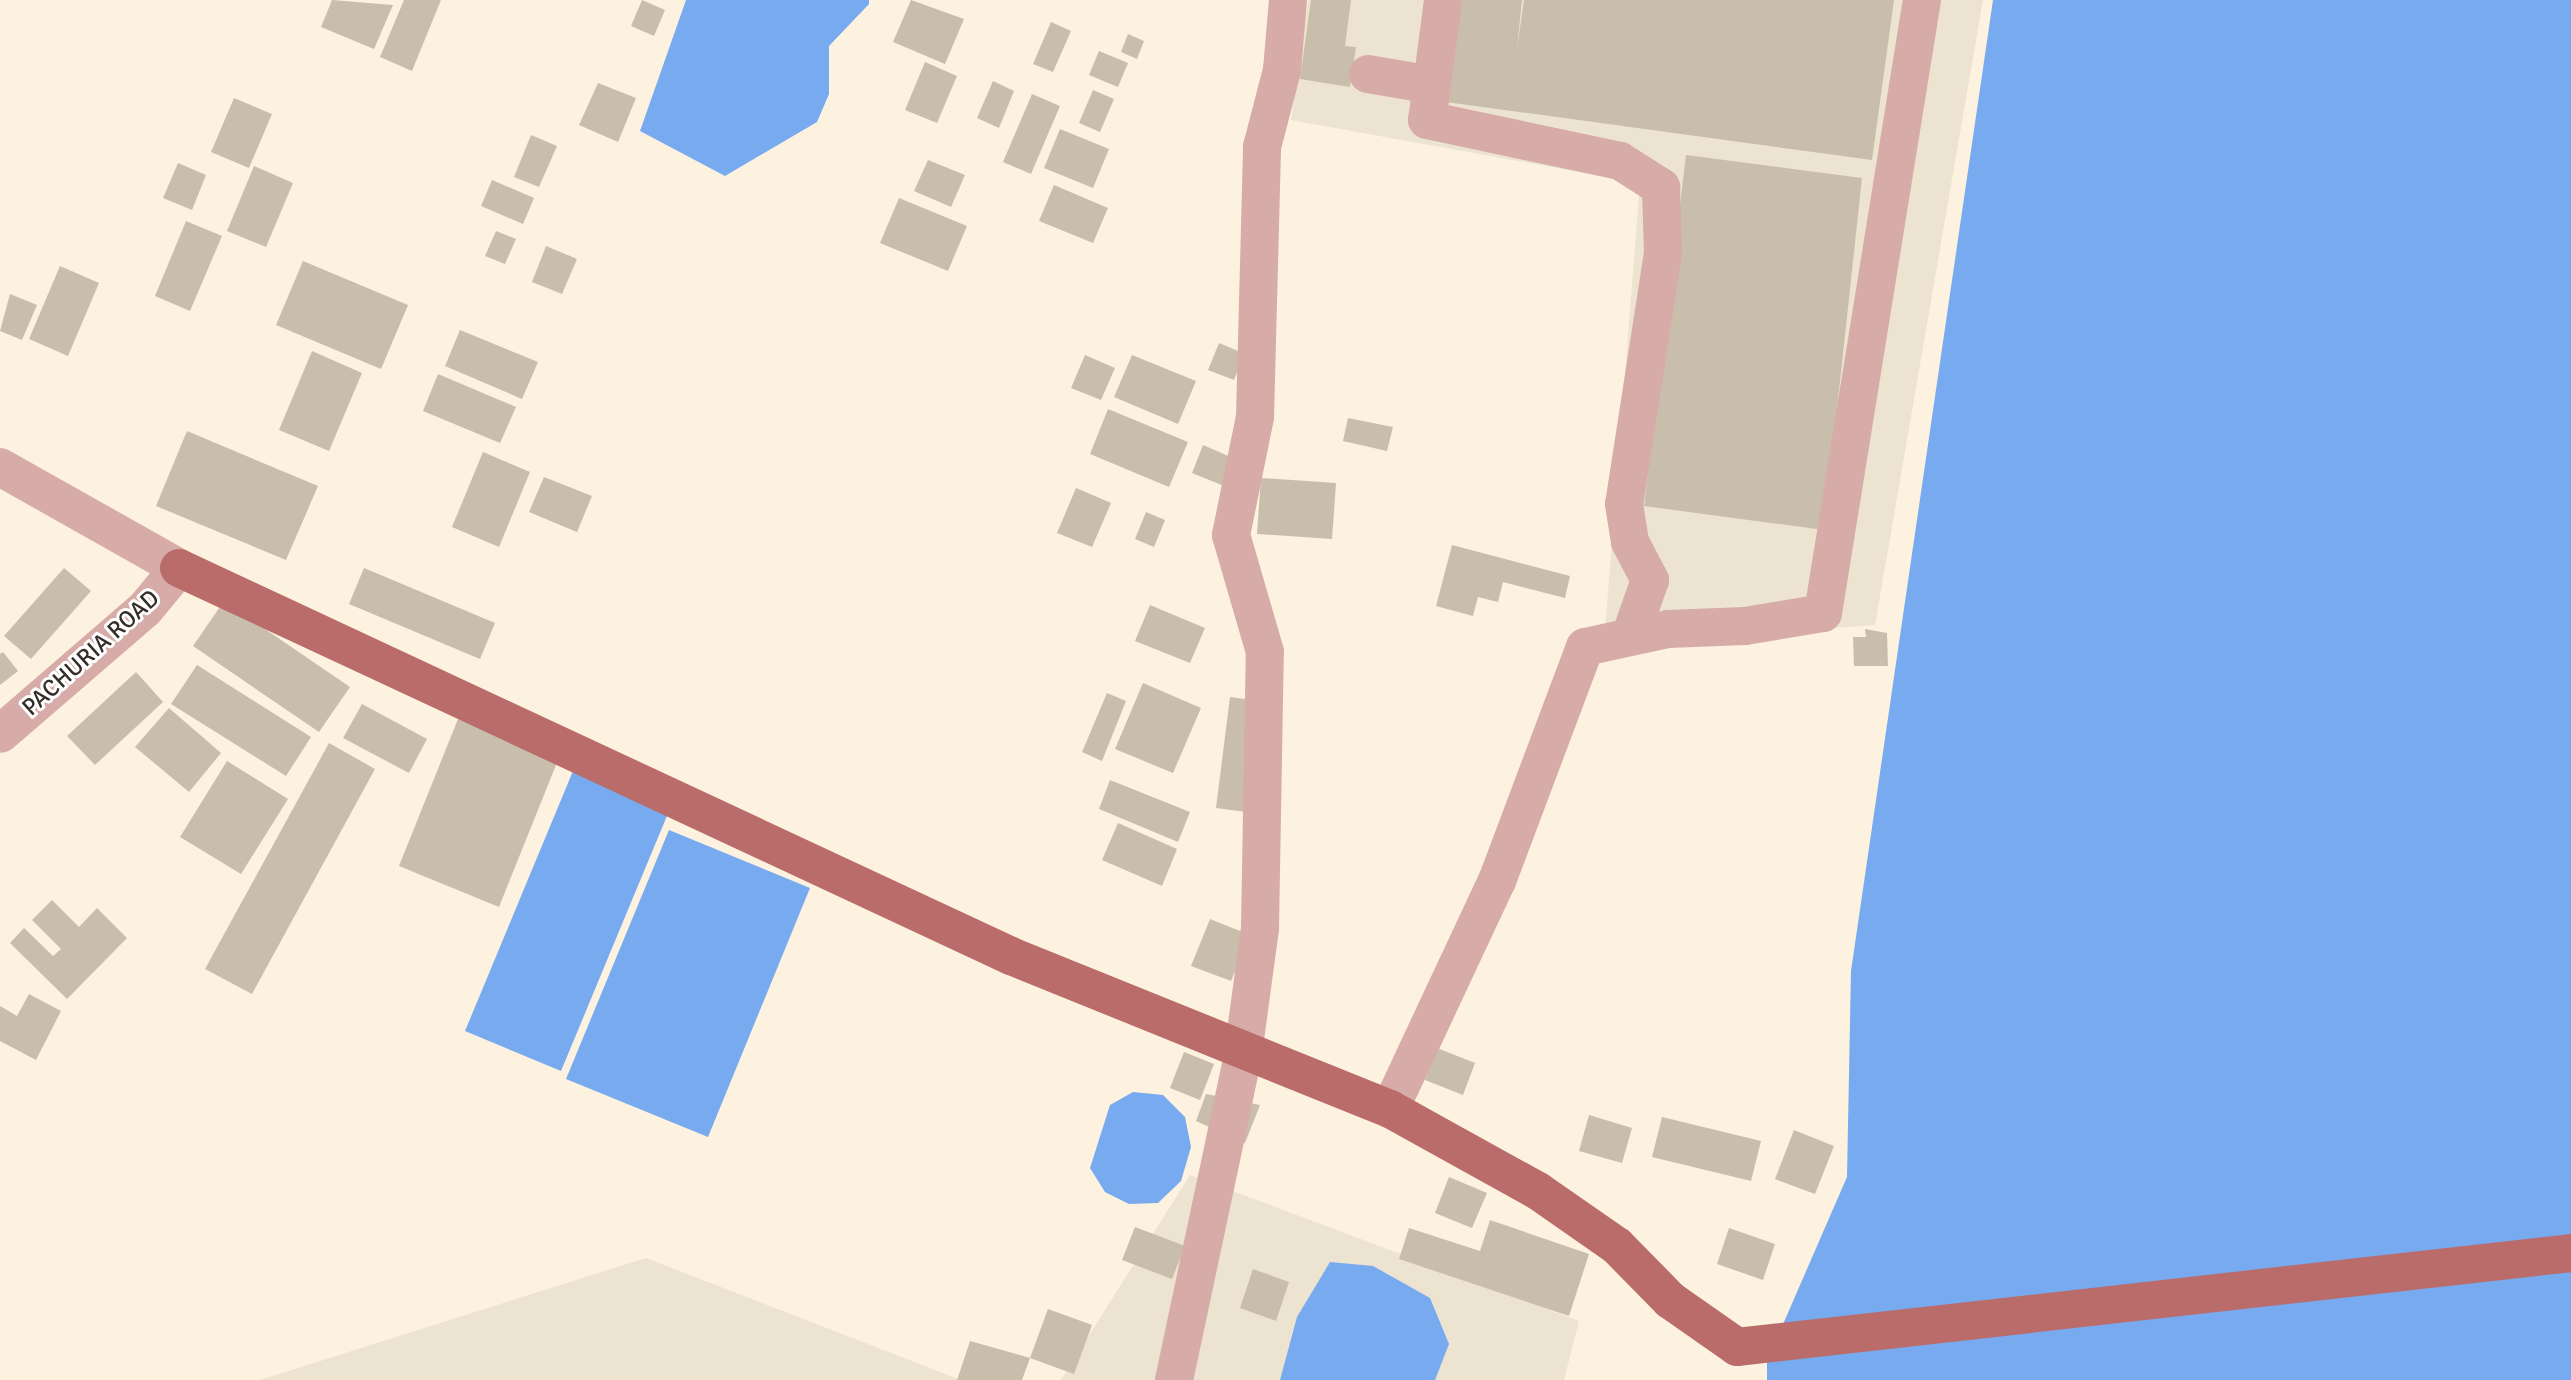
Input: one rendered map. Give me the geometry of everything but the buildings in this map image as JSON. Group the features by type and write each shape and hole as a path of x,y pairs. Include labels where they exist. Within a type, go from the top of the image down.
{"main road":[{"path":"179,568 1011,956 1243,1054 1390,1109 1538,1191 1617,1246 1670,1300 1737,1348 2571,1253"}],"street":[{"path":"1174,1380 1243,1054 1260,928 1265,652 1231,535 1255,417 1262,147 1282,70 1288,0"},
{"path":"1443,0 1427,120 1620,162 1661,187 1663,253 1624,504 1630,541 1650,580 1630,637"},
{"path":"1390,1109 1497,881 1585,647 1630,637 1823,612 1922,0"},
{"path":"1368,74 1432,85"},
{"path":"0,467 179,568"},
{"name":"PACHURIA ROAD","path":"0,734 145,609 179,568"}],"shaded area":[{"path":"1308,0 1983,0 1875,625 1604,644 1640,183 1291,120"},
{"path":"1190,1175 1579,1321 1564,1380 1061,1380"},
{"path":"646,1258 961,1380 260,1380"}],"water":[{"path":"686,0 869,0 869,4 829,46 829,94 817,122 725,176 640,131"},
{"path":"1993,0 2571,0 2571,1380 1767,1380 1767,1361 1847,1177 1851,971"},
{"path":"573,771 669,811 561,1071 465,1031"},
{"path":"669,830 810,888 708,1137 566,1079"},
{"path":"1133,1092 1163,1095 1185,1117 1191,1147 1181,1181 1158,1203 1129,1204 1105,1192 1090,1168 1110,1105"},
{"path":"1330,1262 1373,1266 1430,1298 1449,1344 1435,1380 1280,1380 1297,1317"}]}
